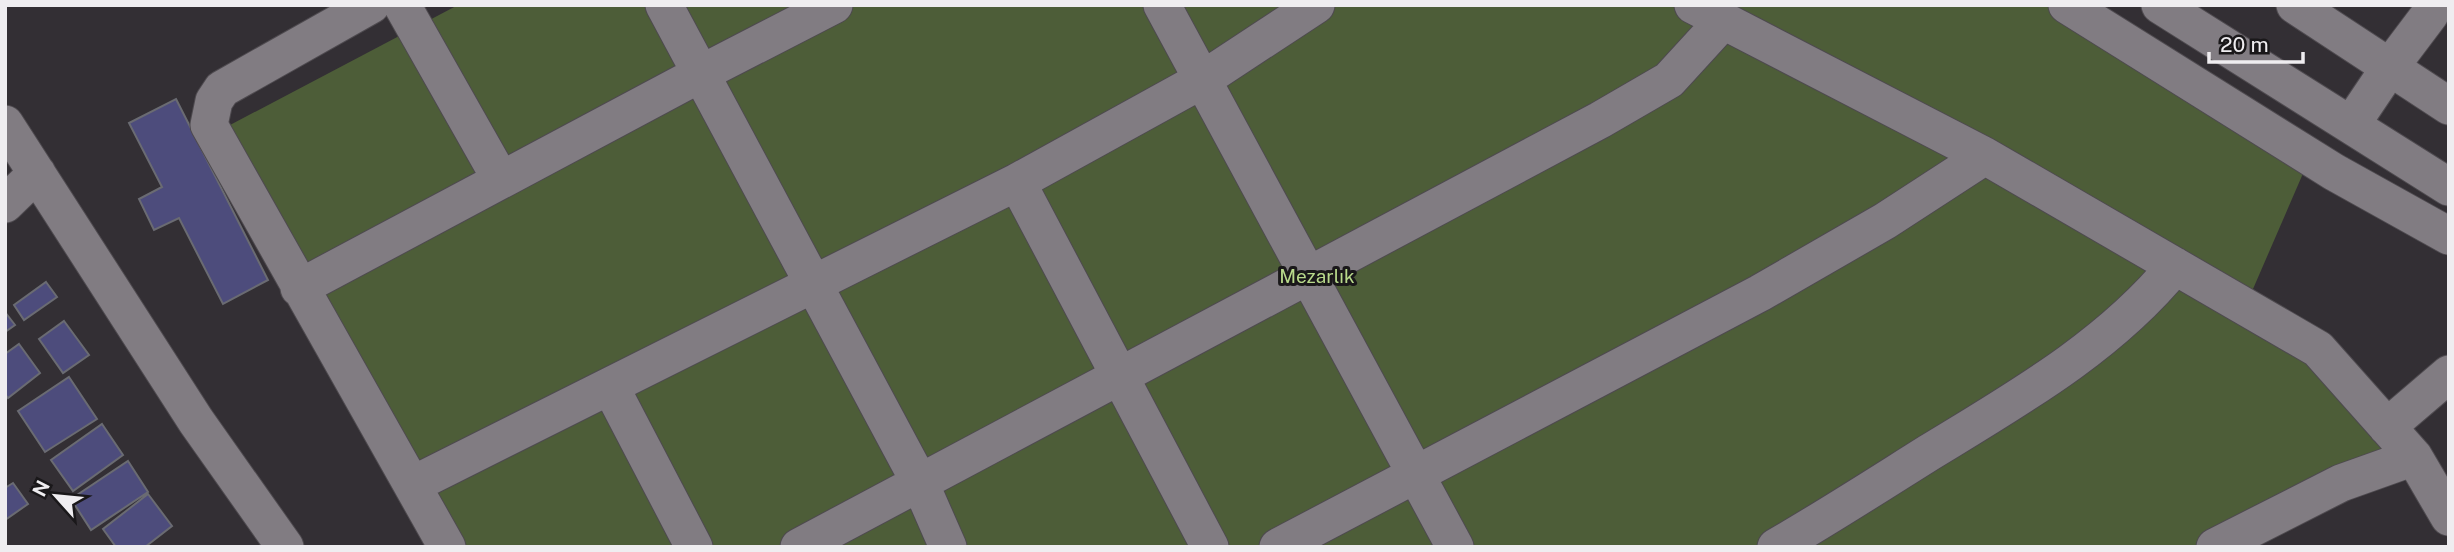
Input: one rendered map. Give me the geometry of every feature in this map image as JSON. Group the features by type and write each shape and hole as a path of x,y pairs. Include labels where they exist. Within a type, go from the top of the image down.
{"street":[{"path":"371,5 234,80 222,89 214,100 208,125 447,547"},
{"path":"402,5 501,180"},
{"path":"664,5 920,483 948,547"},
{"path":"299,288 834,5"},
{"path":"1162,5 1455,547"},
{"path":"412,485 1017,182 1202,80 1316,5"},
{"path":"2067,5 2334,172 2449,236"},
{"path":"2160,5 2449,187"},
{"path":"2295,5 2449,106"},
{"path":"799,547 1669,80 1708,13 1985,156 2318,349 2414,457 2445,502"},
{"path":"2351,125 2390,67 2431,15"},
{"path":"5,124 196,421 285,547"},
{"path":"1278,547 1760,293 1885,221 1985,156"},
{"path":"5,204 37,173"},
{"path":"1017,182 1210,547"},
{"path":"1776,547 2025,394 2117,325 2157,289 2175,266"},
{"path":"2387,427 2449,374"},
{"path":"610,386 694,547"},
{"path":"2215,547 2341,483 2414,457"}],"green space":[{"name":"Mezarlık","path":"458,5 2071,5 2311,155 2253,289 2422,445 2209,547 455,547 213,134"}],"building":[{"path":"176,99 268,280 223,304 179,218 154,230 139,199 162,187 129,123"},
{"path":"46,282 57,297 24,320 14,305"},
{"path":"5,312 15,325 5,332"},
{"path":"64,321 89,355 63,373 39,339"},
{"path":"19,344 40,373 8,398 5,394 5,354"},
{"path":"69,377 97,419 45,452 18,411"},
{"path":"102,424 123,455 73,491 51,460"},
{"path":"128,461 148,492 91,530 71,499"},
{"path":"13,483 28,504 5,520 5,488"},
{"path":"148,494 172,526 145,547 116,547 103,529"}]}
